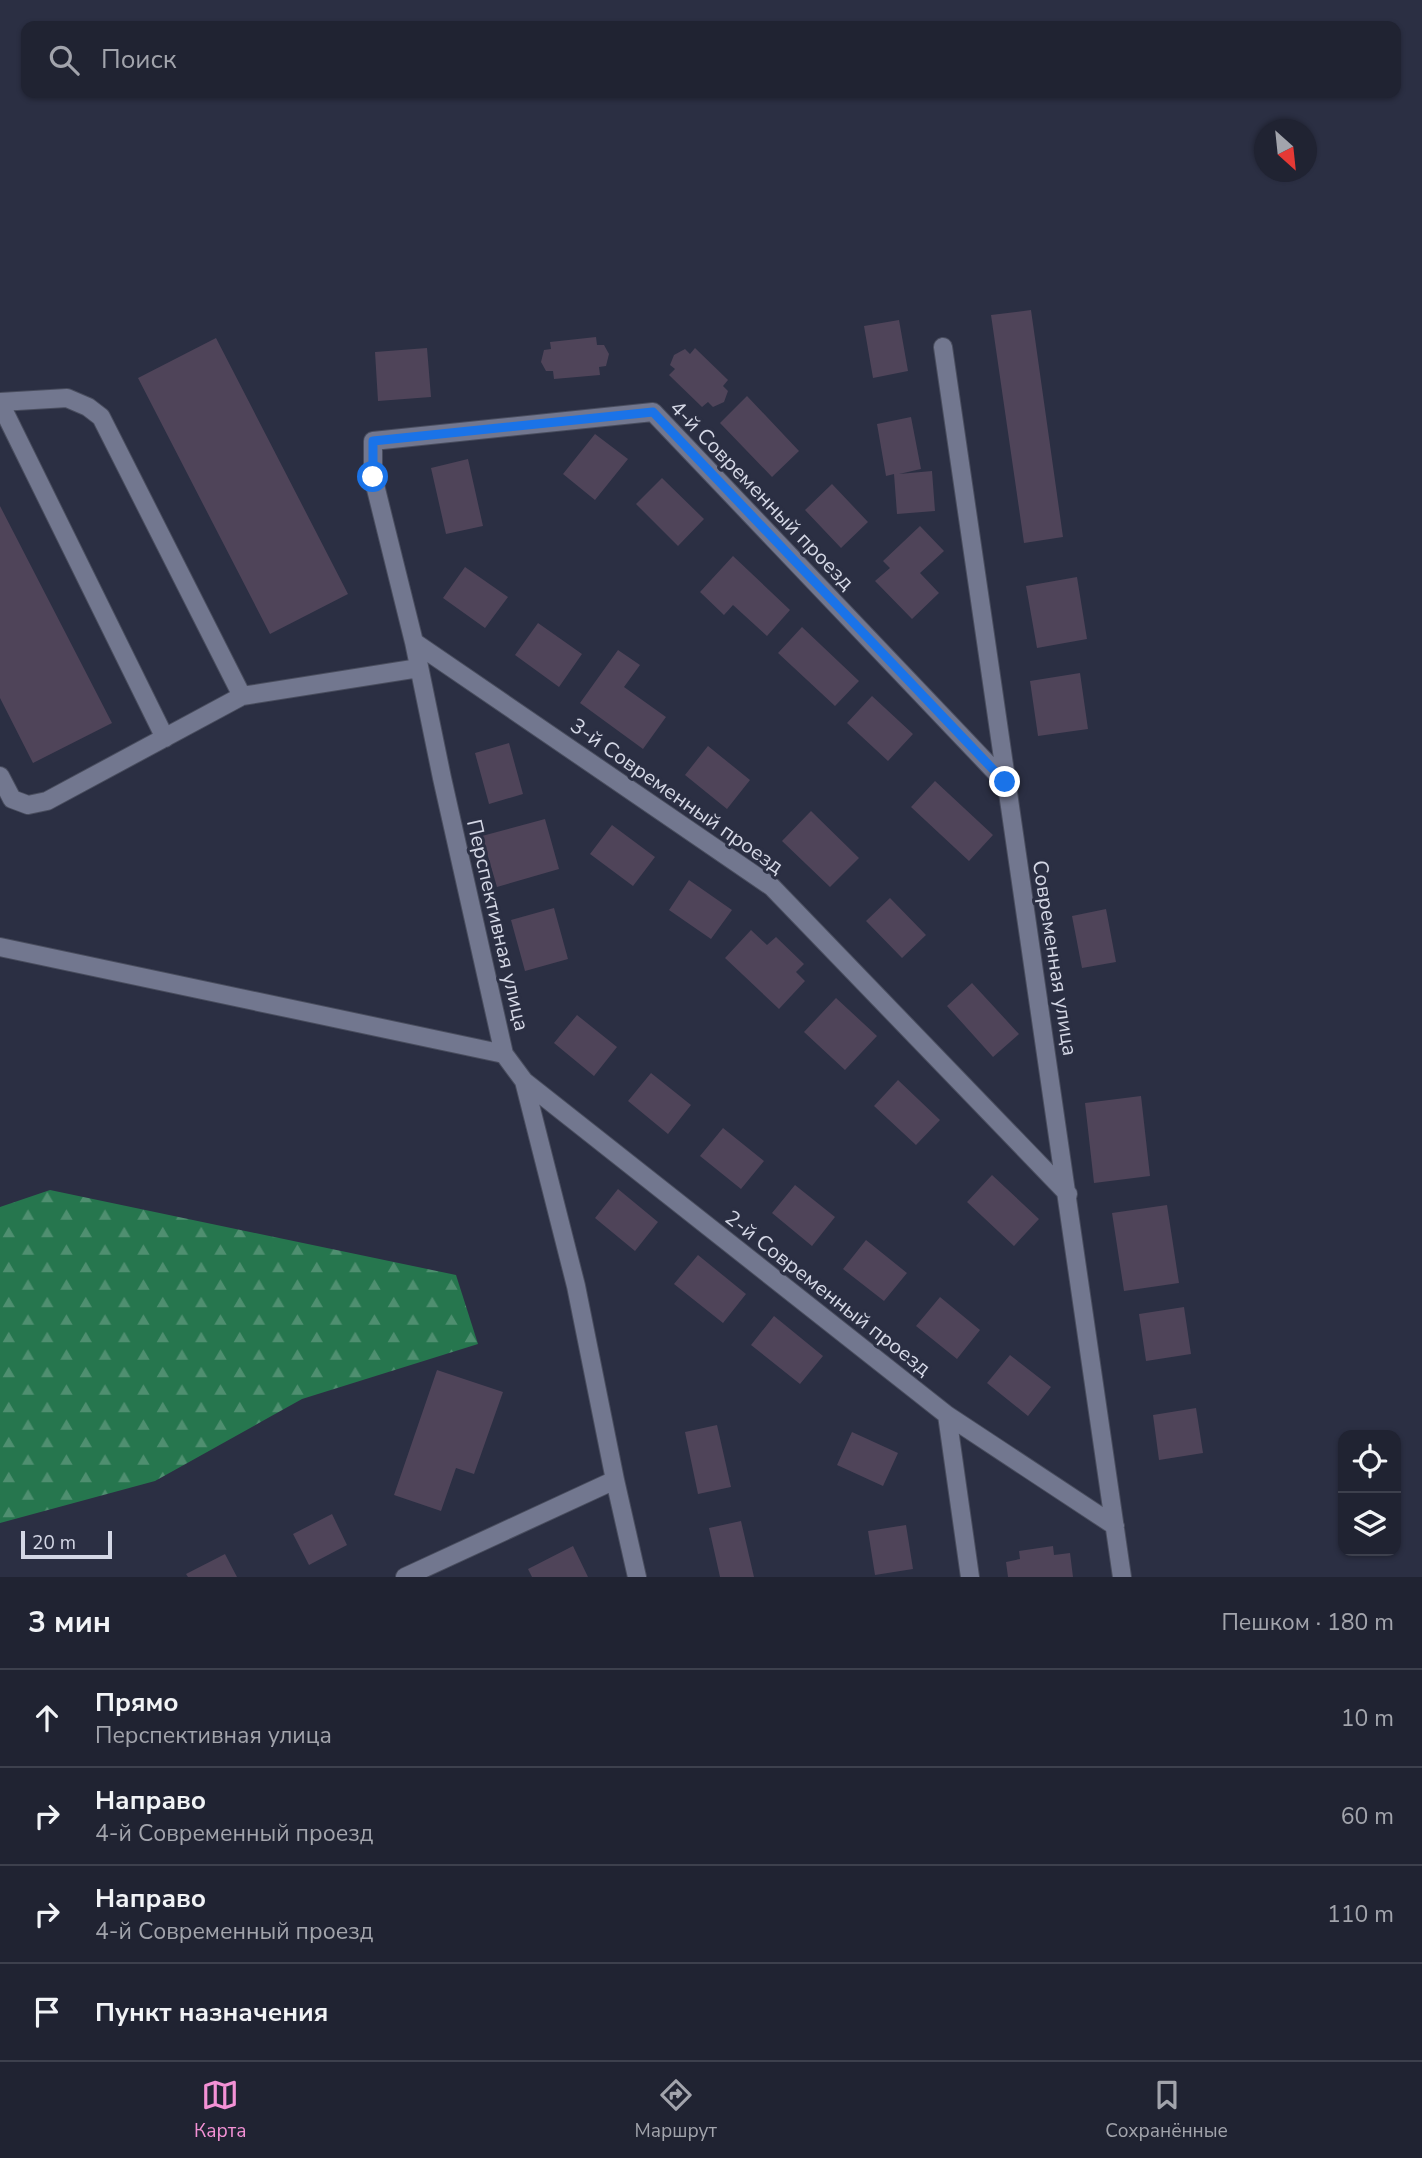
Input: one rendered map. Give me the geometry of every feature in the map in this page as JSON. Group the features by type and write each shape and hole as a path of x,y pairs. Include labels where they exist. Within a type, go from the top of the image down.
{"street":[{"name":"Современная улица","path":"943,346 1122,1577"},
{"path":"165,738 0,403 67,398 89,407 101,417 242,696"},
{"name":"4-й Современный проезд","path":"373,441 653,412 1005,782"},
{"name":"Перспективная улица","path":"373,441 373,477 414,642 504,1054 524,1081 576,1286 637,1577"},
{"name":"3-й Современный проезд","path":"414,642 772,887 1068,1194"},
{"path":"0,776 12,799 28,805 47,801 242,696 419,668"},
{"path":"0,947 504,1054"},
{"name":"2-й Современный проезд","path":"524,1081 947,1415 1115,1526"},
{"path":"947,1415 970,1577"},
{"path":"405,1577 615,1480"}],"green space":[{"path":"50,1190 456,1275 478,1344 302,1399 155,1481 0,1523 0,1207"}],"building":[{"path":"1031,310 1063,537 1024,543 991,315"},
{"path":"899,320 908,371 873,378 864,326"},
{"path":"596,337 597,345 604,345 609,354 606,366 599,367 600,375 554,379 553,371 546,371 541,362 544,350 551,349 550,342"},
{"path":"216,338 348,594 270,634 138,378"},
{"path":"427,348 431,397 378,401 375,352"},
{"path":"695,348 728,380 723,386 728,391 724,402 713,407 708,402 702,407 669,375 675,369 670,365 674,355 685,349 690,354"},
{"path":"747,396 799,451 772,477 720,423"},
{"path":"911,417 921,469 899,474 932,471 935,511 897,514 894,474 886,476 877,424"},
{"path":"595,434 628,459 595,500 563,474"},
{"path":"468,459 483,526 446,534 431,468"},
{"path":"662,478 704,519 678,546 636,504"},
{"path":"832,484 868,522 841,548 805,510"},
{"path":"0,506 112,723 33,763 0,698"},
{"path":"920,526 944,551 920,573 939,593 912,619 875,581 890,568 883,561"},
{"path":"733,556 790,610 767,636 733,605 724,615 700,592"},
{"path":"465,567 508,597 485,628 443,598"},
{"path":"1077,577 1087,639 1037,648 1026,586"},
{"path":"538,623 582,654 559,687 515,655"},
{"path":"802,627 859,681 835,706 778,653"},
{"path":"618,650 640,665 624,687 666,717 643,749 580,703"},
{"path":"1080,673 1088,729 1038,736 1030,681"},
{"path":"872,696 913,734 888,761 847,723"},
{"path":"509,743 523,794 489,804 475,753"},
{"path":"708,746 750,780 727,809 685,775"},
{"path":"935,781 993,835 969,861 911,807"},
{"path":"811,811 859,858 830,887 782,841"},
{"path":"545,819 559,869 497,887 482,836"},
{"path":"612,825 655,857 633,886 590,854"},
{"path":"689,880 732,910 711,939 669,910"},
{"path":"890,898 926,935 902,958 866,921"},
{"path":"554,908 568,959 525,971 511,920"},
{"path":"1106,909 1116,962 1082,968 1072,916"},
{"path":"751,930 767,945 776,937 804,964 796,972 805,981 779,1009 725,958"},
{"path":"972,983 1019,1034 993,1057 947,1006"},
{"path":"836,998 877,1036 845,1070 804,1032"},
{"path":"577,1015 617,1047 594,1076 554,1043"},
{"path":"651,1073 691,1105 668,1134 628,1101"},
{"path":"898,1080 940,1120 916,1145 874,1106"},
{"path":"1141,1096 1150,1176 1094,1183 1085,1103"},
{"path":"723,1128 764,1161 741,1189 700,1156"},
{"path":"992,1175 1039,1219 1014,1246 967,1202"},
{"path":"795,1185 835,1217 812,1246 772,1213"},
{"path":"618,1189 658,1222 635,1251 595,1218"},
{"path":"1167,1205 1179,1283 1124,1291 1112,1213"},
{"path":"866,1240 907,1273 884,1301 843,1269"},
{"path":"698,1255 746,1294 723,1323 674,1284"},
{"path":"940,1297 980,1330 957,1359 916,1326"},
{"path":"1184,1307 1191,1354 1146,1361 1139,1314"},
{"path":"774,1316 823,1356 800,1384 751,1345"},
{"path":"1010,1355 1051,1387 1028,1416 987,1383"},
{"path":"437,1370 503,1392 474,1474 456,1468 441,1511 394,1495"},
{"path":"1196,1408 1203,1453 1159,1460 1153,1415"},
{"path":"717,1425 731,1487 698,1494 685,1432"},
{"path":"852,1432 898,1453 883,1486 837,1465"},
{"path":"332,1514 347,1545 309,1565 293,1534"},
{"path":"741,1521 754,1577 720,1577 709,1528"},
{"path":"906,1525 913,1569 875,1575 868,1531"},
{"path":"573,1546 588,1577 532,1577 528,1569"},
{"path":"1053,1546 1054,1555 1070,1553 1073,1577 1008,1577 1006,1562 1020,1559 1019,1551"},
{"path":"225,1554 237,1577 188,1577 186,1574"}],"route":[{"path":"373,477 373,441 653,412 1005,782"}]}
